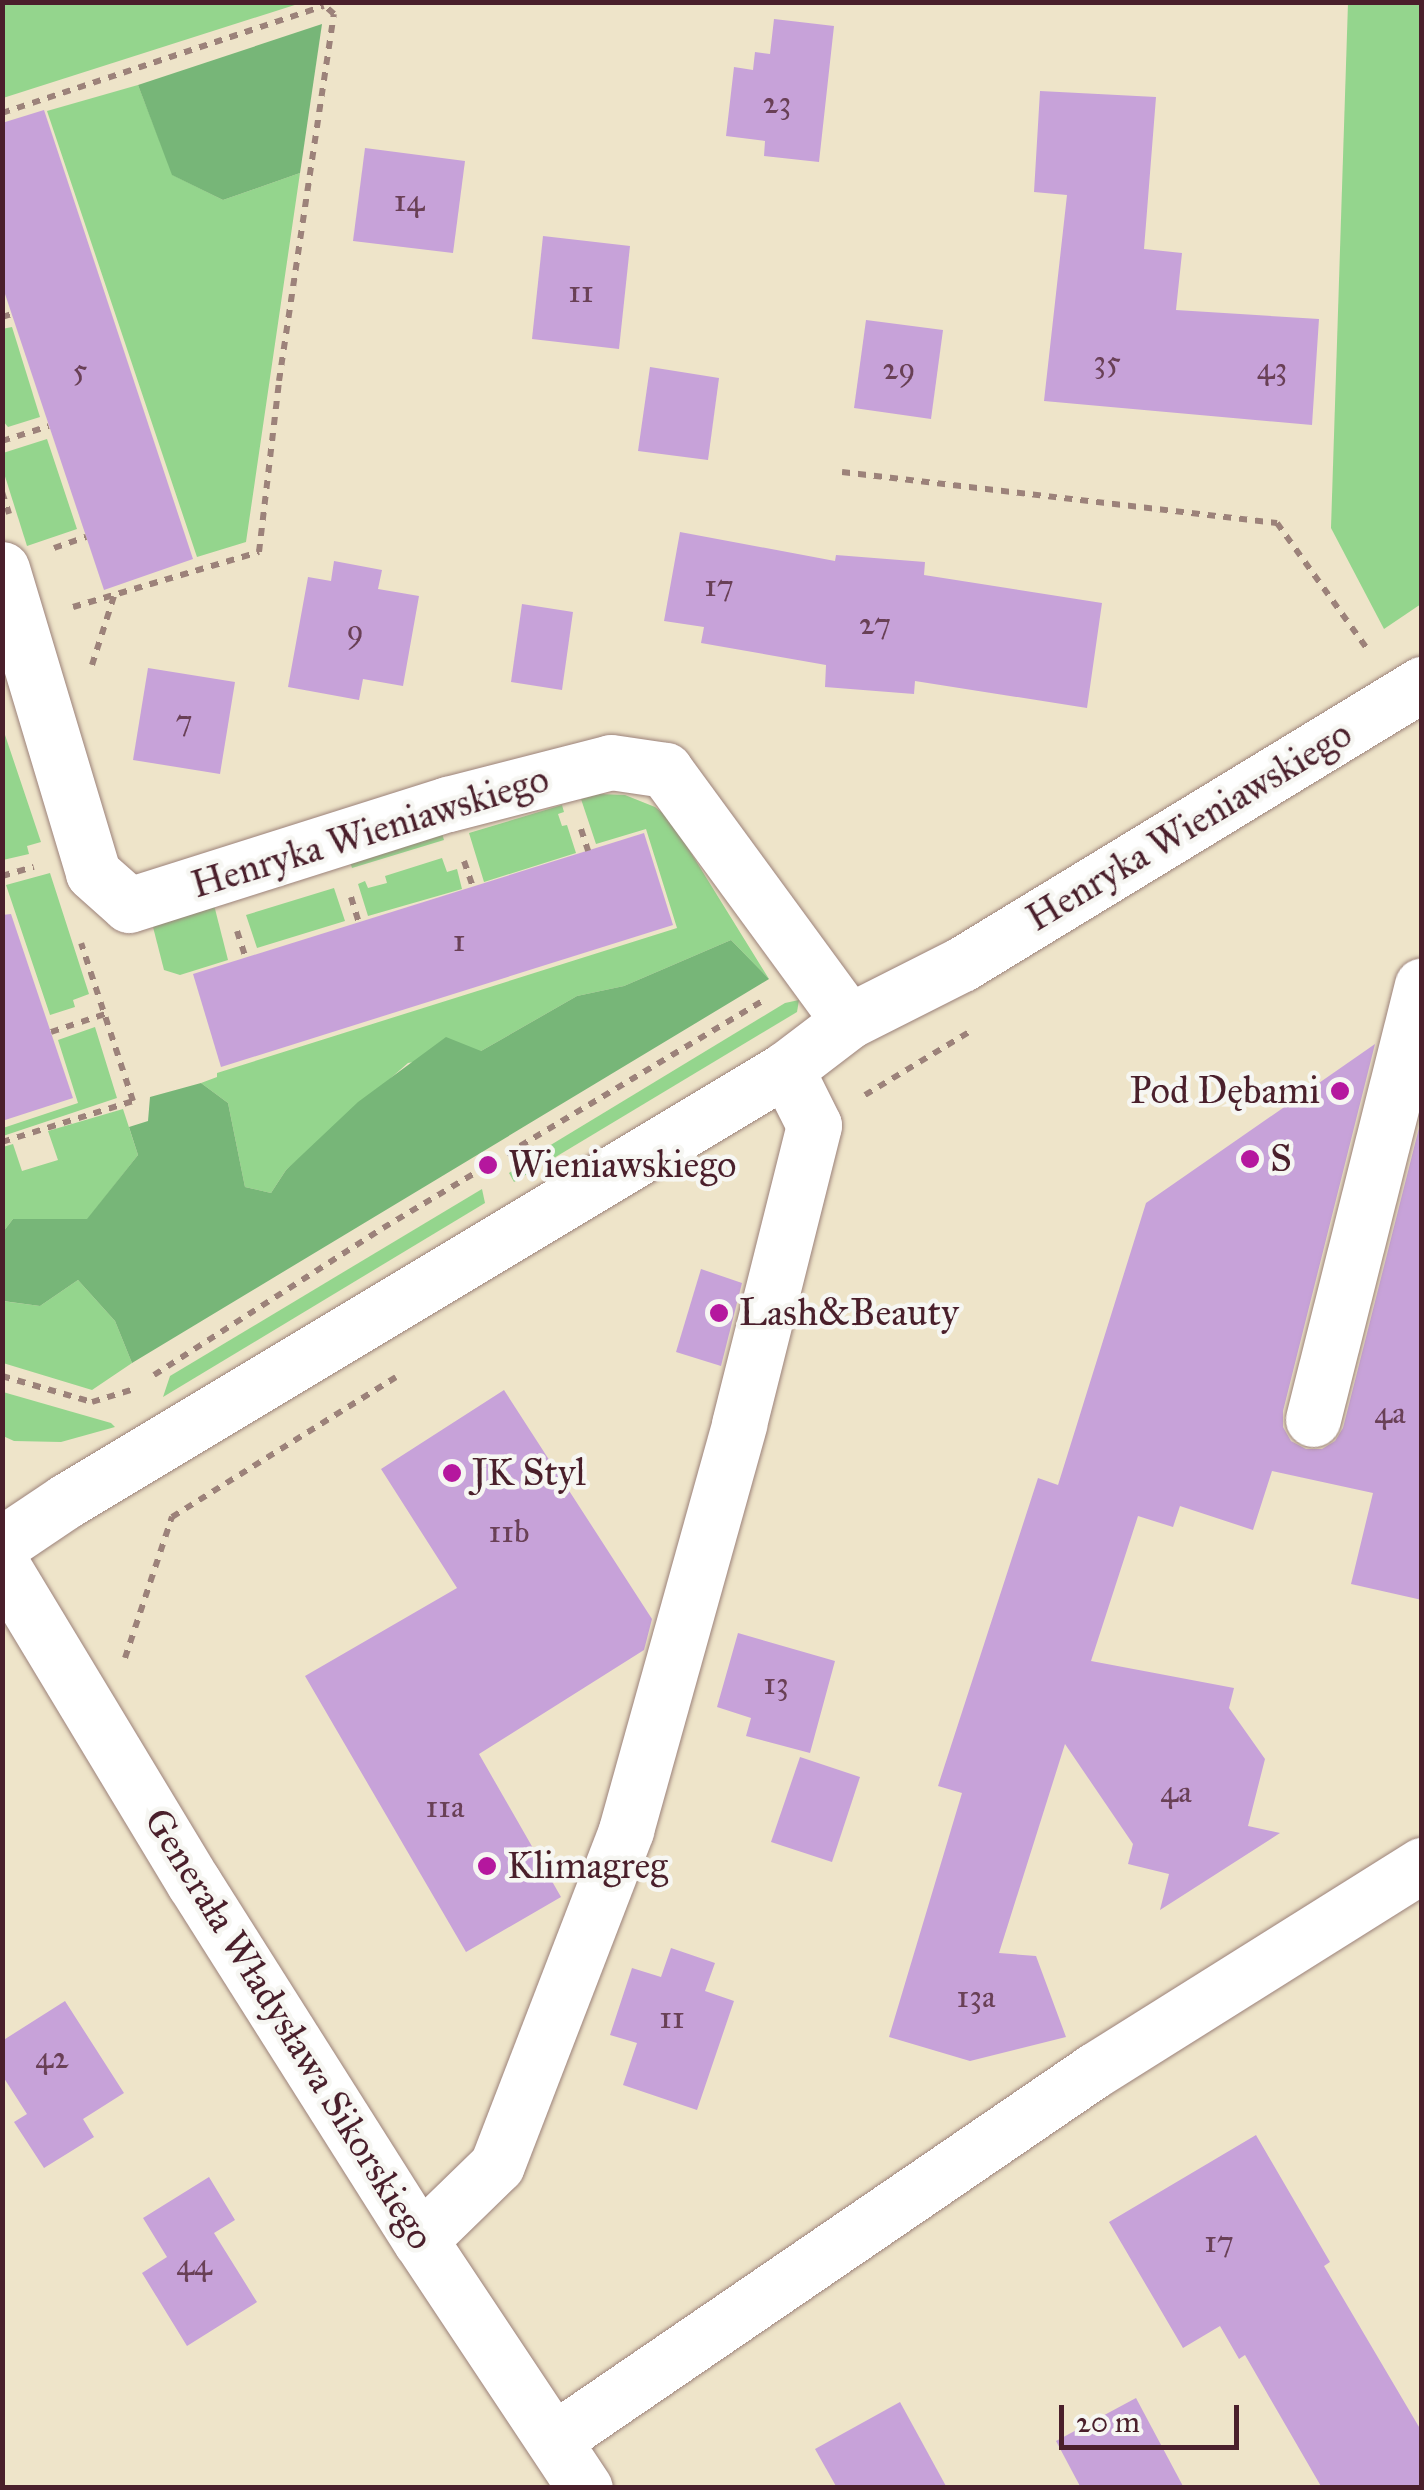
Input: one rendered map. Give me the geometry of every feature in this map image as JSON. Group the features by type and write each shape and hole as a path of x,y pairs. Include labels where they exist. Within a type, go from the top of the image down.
{"street":[{"name":"Henryka Wieniawskiego","path":"2,569 93,874 129,904 448,804 611,762 665,770 848,1022"},
{"name":"Henryka Wieniawskiego","path":"2,1544 66,1501 786,1069 848,1022 962,964 1411,690"},
{"path":"1313,1419 1422,986"},
{"path":"420,2240 497,2165 626,1830 740,1424 814,1125 786,1069"},
{"name":"Generała Władysława Sikorskiego","path":"2,1565 194,1883 420,2240 585,2488"},
{"path":"555,2439 1095,2070 1422,1866"}],"path":[{"path":"2,113 323,4 334,14 279,381 259,552 62,610"},
{"path":"2,317 12,314"},
{"path":"2,442 48,426"},
{"path":"842,472 1277,523 1411,690"},
{"path":"87,682 114,594"},
{"path":"459,846 472,886"},
{"path":"2,1142 134,1101 75,924"},
{"path":"51,1032 105,1014"},
{"path":"2,1376 92,1402"},
{"path":"124,1660 172,1517 196,1502"}],"green space":[{"path":"3,2 301,2 301,3 3,98"},
{"path":"1348,3 1421,3 1421,604 1384,629 1331,528"},
{"path":"322,24 300,173 223,200 172,175 138,85"},
{"path":"138,85 173,175 223,200 300,173 246,542 197,557 47,111"},
{"path":"12,327 40,417 8,427 3,421 2,329"},
{"path":"47,439 77,529 27,546 3,470 3,453"},
{"path":"2,726 41,842 27,846 29,854 3,860"},
{"path":"600,794 625,795 655,807 670,819 769,979 731,940 624,986 577,996 481,1051 408,1063 286,1170 271,1193 245,1187 228,1103 201,1083 217,1077 217,1073 677,928 646,829 596,844 581,799"},
{"path":"562,805 564,812 558,814 562,826 567,825 576,853 484,882 469,833"},
{"path":"440,827 444,840 352,868 348,855"},
{"path":"442,858 447,872 457,869 462,889 368,916 358,884 365,881 368,888 387,883 385,876"},
{"path":"50,873 89,994 73,1000 75,1007 50,1015 6,885"},
{"path":"334,888 345,921 257,948 246,915"},
{"path":"213,901 228,960 180,975 164,970 153,927 162,915"},
{"path":"731,940 769,979 132,1363 115,1321 78,1280 40,1306 3,1301 3,1232 13,1219 87,1219 138,1155 129,1127 148,1121 150,1097 201,1083 228,1103 245,1187 271,1193 286,1170 358,1102 446,1037 481,1051 577,996 624,986"},
{"path":"799,1000 797,1012 514,1182 509,1173 549,1146 785,1003"},
{"path":"95,1027 117,1098 3,1136 3,1128 78,1103 58,1040"},
{"path":"123,1109 138,1155 87,1220 13,1219 3,1232 3,1147 13,1144 22,1171 58,1160 48,1131"},
{"path":"482,1189 485,1203 163,1397 170,1376"},
{"path":"78,1280 115,1321 132,1363 92,1390 3,1363 2,1301 40,1306"},
{"path":"3,1392 115,1427 61,1442 14,1441 3,1436"}],"building":[{"path":"774,19 834,26 819,162 764,156 765,141 726,136 734,67 753,70 755,52 770,54"},
{"path":"1040,91 1156,97 1144,249 1182,253 1176,310 1319,319 1312,425 1044,401 1067,195 1034,192"},
{"path":"44,110 193,559 104,590 2,285 2,123"},
{"path":"365,148 465,161 453,253 353,241"},
{"path":"543,236 630,246 619,349 532,339"},
{"path":"866,320 943,330 931,419 854,408"},
{"path":"650,367 719,378 708,460 638,451"},
{"path":"680,532 835,561 836,555 925,562 924,575 1102,603 1087,708 915,681 914,694 825,687 826,665 701,643 704,627 664,621"},
{"path":"334,561 382,570 378,589 419,596 403,686 363,679 359,700 288,687 308,577 331,581"},
{"path":"522,604 573,612 562,690 511,682"},
{"path":"148,668 235,682 220,774 133,760"},
{"path":"644,833 673,925 221,1067 193,974"},
{"path":"11,914 73,1098 2,1121 2,915"},
{"path":"1375,1044 1283,1411 1283,1427 1291,1441 1306,1449 1322,1449 1335,1441 1343,1428 1422,1116 1422,1600 1351,1584 1373,1493 1272,1471 1253,1530 1180,1506 1173,1527 1138,1516 1091,1661 1234,1688 1229,1708 1265,1759 1248,1826 1280,1833 1160,1910 1169,1874 1128,1864 1133,1844 1065,1744 999,1953 1036,1956 1066,2037 970,2061 889,2037 962,1793 938,1786 1038,1478 1058,1485 1146,1203"},
{"path":"701,1269 742,1283 721,1366 676,1352"},
{"path":"504,1390 652,1619 644,1650 479,1754 561,1897 466,1952 305,1676 457,1588 381,1469"},
{"path":"738,1633 835,1661 810,1753 746,1736 751,1718 717,1707"},
{"path":"800,1757 860,1777 832,1862 771,1842"},
{"path":"671,1948 715,1963 705,1991 734,2001 697,2110 623,2085 637,2043 610,2035 632,1968 661,1977"},
{"path":"65,2001 124,2093 83,2119 94,2137 44,2168 14,2122 27,2114 2,2075 2,2041"},
{"path":"1256,2135 1330,2262 1324,2266 1422,2432 1422,2488 1322,2488 1245,2355 1239,2359 1220,2326 1183,2348 1109,2222"},
{"path":"209,2177 235,2220 214,2233 257,2302 187,2346 142,2273 167,2257 143,2218"},
{"path":"1136,2398 1184,2488 1081,2488 1056,2441"},
{"path":"900,2402 947,2488 837,2488 815,2449"}],"place":[{"name":"Pod Dębami","path":"1340,1091"},
{"name":"S","path":"1250,1159"},
{"name":"Wieniawskiego","path":"488,1165"},
{"name":"Lash&Beauty","path":"719,1313"},
{"name":"JK Styl","path":"452,1473"},
{"name":"Klimagreg","path":"487,1866"}]}
